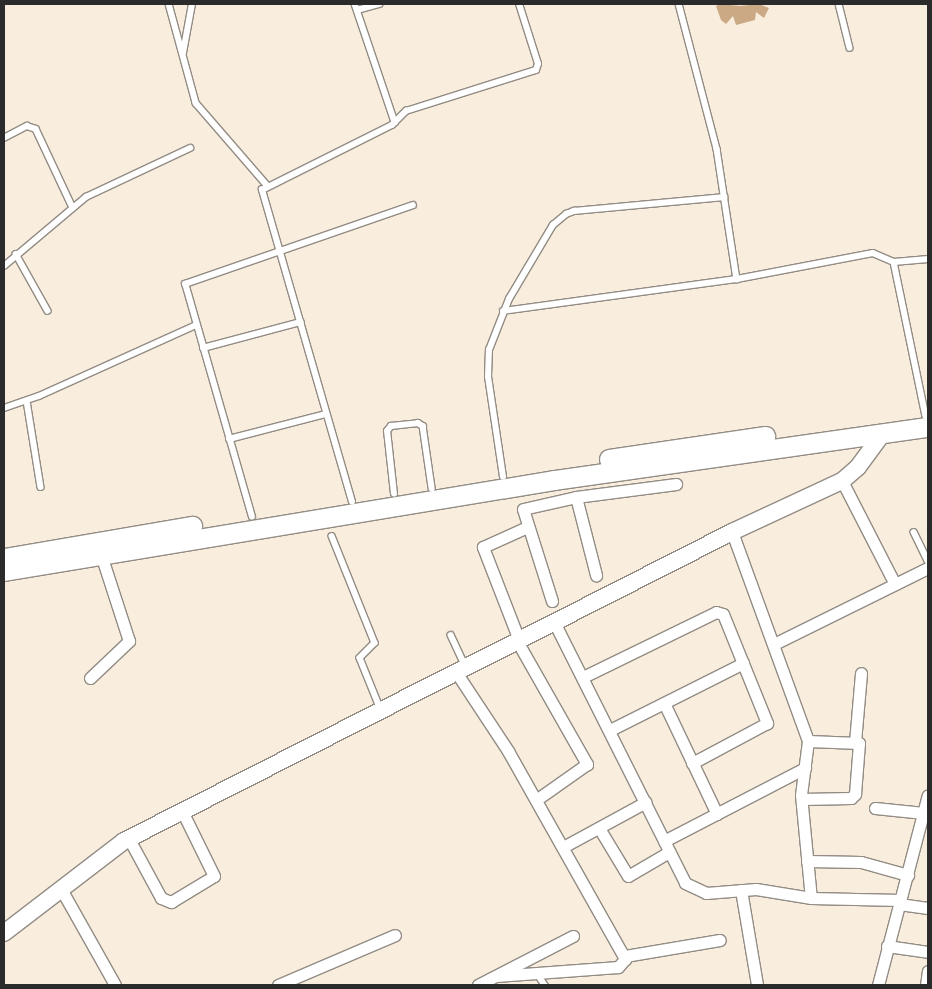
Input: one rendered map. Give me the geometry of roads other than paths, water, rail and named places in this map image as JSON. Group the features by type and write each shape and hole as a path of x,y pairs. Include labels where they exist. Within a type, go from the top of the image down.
{"main road":[{"path":"4,571 622,470 883,432 928,419"},
{"path":"4,558 696,445 928,419"}],"street":[{"path":"4,933 128,839 732,532 842,481 858,468 883,432"},
{"path":"622,470 628,490"},
{"path":"842,481 895,584"},
{"path":"552,601 522,512 525,508 576,497 676,484"},
{"path":"576,497 596,575"},
{"path":"527,527 483,547 518,640 587,764 536,800"},
{"path":"732,532 808,741 802,799 811,898"},
{"path":"90,678 129,641 101,555"},
{"path":"774,644 928,568"},
{"path":"583,677 716,612 723,614 767,723 692,764"},
{"path":"554,622 646,802 682,880 689,886 706,892 756,889 811,898 900,902 928,908"},
{"path":"610,730 743,663"},
{"path":"461,669 625,956 624,962 618,967 542,980 488,982"},
{"path":"855,742 861,673"},
{"path":"664,704 716,814"},
{"path":"802,799 854,797 860,744 855,742 808,741"},
{"path":"664,841 805,768"},
{"path":"878,985 928,795"},
{"path":"563,847 646,802"},
{"path":"875,808 925,812"},
{"path":"128,839 161,898 171,902 214,876 182,811"},
{"path":"599,828 628,876 669,852"},
{"path":"807,861 861,862 908,875"},
{"path":"61,889 115,985"},
{"path":"742,890 757,985"},
{"path":"278,985 395,935"},
{"path":"488,982 573,936"},
{"path":"625,956 720,940"},
{"path":"887,946 928,952"},
{"path":"926,985 928,971"}],"lane":[{"path":"169,4 196,103 268,185"},
{"path":"182,55 192,4"},
{"path":"379,4 356,7 395,122"},
{"path":"352,502 281,249 262,194 268,185 395,122 406,110 536,70 538,64 519,4"},
{"path":"679,4 717,149 737,280"},
{"path":"839,4 850,48"},
{"path":"4,138 27,126 36,130 73,208"},
{"path":"4,266 16,254 93,193 190,148"},
{"path":"503,477 487,363 492,336 544,240 566,214 724,197"},
{"path":"252,517 185,289 188,281 413,206"},
{"path":"504,311 737,280 873,253 894,262 928,259"},
{"path":"16,254 48,311"},
{"path":"894,262 928,419"},
{"path":"203,348 301,322"},
{"path":"4,408 27,401 196,324"},
{"path":"27,401 41,487"},
{"path":"229,439 326,414"},
{"path":"394,494 387,431 391,426 418,423 423,426 432,488"},
{"path":"914,532 928,561"},
{"path":"332,536 375,644 360,658 381,710"},
{"path":"451,635 461,669"}]}
